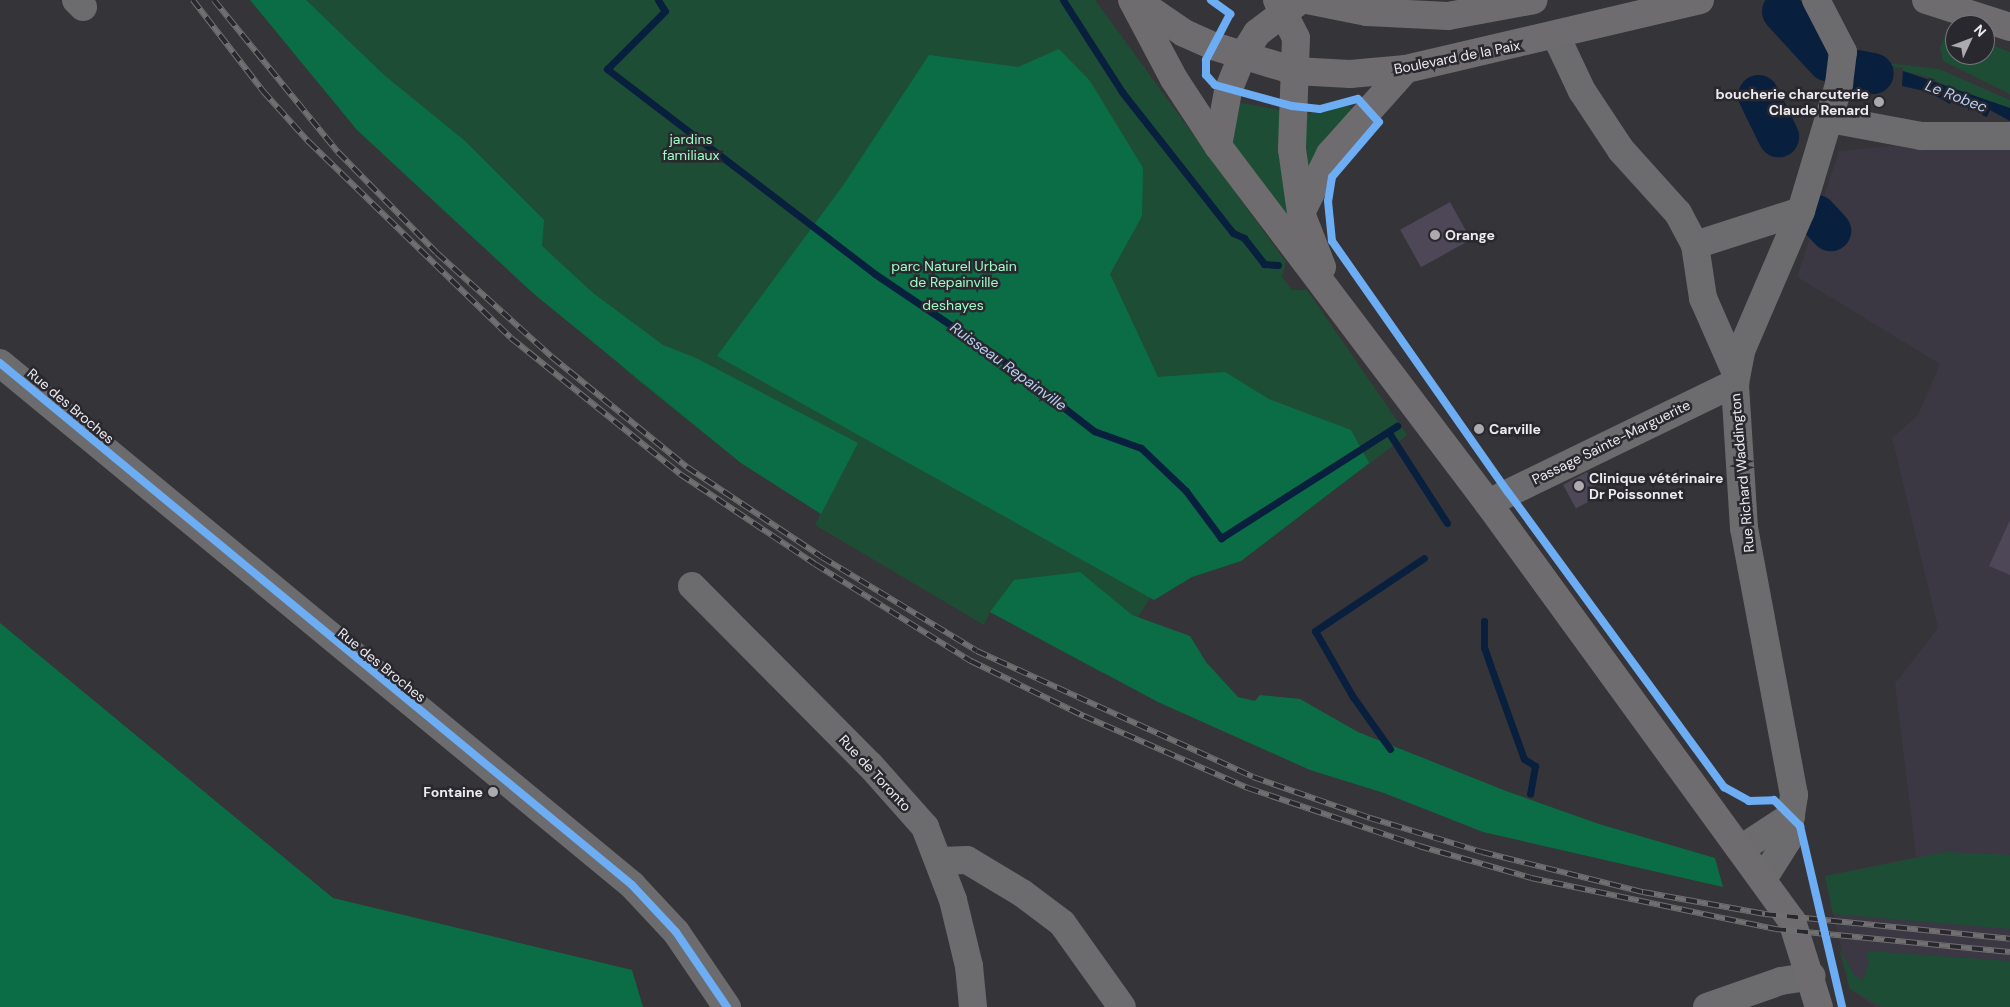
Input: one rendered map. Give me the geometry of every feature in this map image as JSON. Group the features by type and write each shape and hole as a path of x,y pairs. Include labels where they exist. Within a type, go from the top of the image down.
{"main road":[{"name":"Boulevard de la Paix","path":"1134,0 1184,33 1242,57 1296,71 1350,74 1406,69 1556,36 1700,0"},
{"path":"1134,0 1174,79 1218,146 1335,298 1488,503 1792,920 1812,976 1819,1007"},
{"path":"1218,146 1228,91 1242,57 1257,33 1292,2 1367,12 1448,16 1534,0"},
{"path":"1926,0 2010,27"},
{"path":"1292,2 1296,38 1292,149 1301,212 1335,298"},
{"path":"1301,212 1330,154 1406,69"}],"street":[{"name":"Rue Richard Waddington","path":"1763,879 1787,841 1794,795 1744,528 1735,378 1801,211 1830,119 1843,52 1816,0"},
{"path":"1556,36 1582,91 1621,150 1678,213 1695,245 1703,298 1735,378"},
{"path":"1830,119 1921,136 2010,136"},
{"path":"1695,245 1801,211"},
{"name":"Rue des Broches","path":"0,363 632,884 676,932 727,1007"},
{"name":"Passage Sainte-Marguerite","path":"1488,503 1735,378"},
{"name":"Rue de Toronto","path":"692,586 870,765 925,827 940,861 969,966 973,1007"},
{"path":"1741,849 1791,816"},
{"path":"940,861 967,860 1022,893 1062,923 1122,1007"},
{"path":"1707,1007 1788,979 1812,976"}],"shaded area":[{"path":"2010,134 2010,1007 1875,1007 1850,989 1825,876 1916,857 1895,683 1938,628 1892,438 1918,415 1940,364 1797,277 1839,151"}],"green space":[{"name":"parc Naturel Urbain de Repainville","path":"250,0 1095,0 1286,262 1282,277 1292,290 1307,290 1407,435 1241,561 1192,577 1154,600 1150,598 1102,673 990,612 984,625 815,525 821,513 741,463 631,375 276,31"},
{"path":"250,0 306,0 384,75 465,141 544,220 542,246 593,293 663,345 696,358 858,443 821,514 741,463 534,294 357,130"},
{"path":"1945,36 1945,62 1943,61 1940,48"},
{"path":"1995,46 2010,52 2010,94 1951,65 1995,65"},
{"name":"deshayes","path":"1059,49 1090,81 1143,168 1142,216 1110,274 1158,377 1225,372 1269,399 1351,430 1369,463 1241,561 1192,577 1154,600 717,356 842,187 929,55 1018,67"},
{"path":"1859,60 1939,69 2010,100 2010,108 1974,98 1924,76 1903,71 1903,68"},
{"path":"1236,102 1280,110 1305,249 1233,145"},
{"path":"1347,106 1356,110 1308,172 1304,115"},
{"path":"1080,572 1132,615 1190,636 1206,662 1238,697 1255,701 1260,695 1300,699 1358,732 1506,791 1599,824 1715,858 1723,887 1483,832 1384,793 1310,770 1158,702 990,612 1014,580"},
{"path":"0,623 333,898 632,970 643,1007 0,1007"},
{"path":"1946,852 2010,855 2010,929 1833,914 1825,876"},
{"path":"1839,948 1855,976 1863,980 1869,963 1866,951 2010,961 2010,1007 1882,1007 1850,989"}],"water":[{"path":"1903,71 2010,108 2010,121 1990,110 1987,117 1982,115 1984,109 1971,105 1968,111 1968,105 1952,99 1950,104 1929,92 1902,86"}],"building":[{"name":"Orange","path":"1450,202 1471,240 1421,267 1400,230"},
{"name":"Clinique vétérinaire Dr Poissonnet","path":"1587,472 1600,496 1576,509 1563,485"},
{"path":"2010,520 2010,575 1989,566"}],"waterway":[{"name":"Ruisseau Repainville","path":"658,0 665,11 607,69 875,274 1001,359 1094,431 1141,448 1186,491 1221,538 1397,426"},
{"name":"Ruisseau Repainville","path":"1063,0 1122,92 1233,233 1244,238 1264,264 1278,265"},
{"name":"Le Robec","path":"1782,11 1827,60"},
{"name":"Le Robec","path":"1857,70 1873,73"},
{"path":"1758,95 1778,136"},
{"path":"1816,215 1830,230"},
{"path":"1389,433 1447,523"},
{"name":"Ruisseau Repainville","path":"1390,749 1353,697 1315,631 1424,558"},
{"name":"Ruisseau Repainville","path":"1484,621 1484,647 1493,673 1524,759 1535,766 1530,794"}],"railway":[{"path":"193,0 263,91 309,142 511,338 680,474 815,564 971,661 1084,716 1248,788 1419,846 1531,878 1775,929 2010,952"},
{"path":"214,0 338,152 437,253 552,357 687,467 822,557 977,651 1253,777 1370,818 1482,852 1643,892 1765,914 2010,939"}],"cycle path":[{"path":"1211,0 1230,14 1206,60 1206,75 1215,85 1292,106 1320,109 1358,99 1379,122 1332,177 1328,201 1332,241 1508,492 1724,787 1749,801 1774,800 1800,826 1842,1007"},
{"path":"0,363 632,885 676,932 727,1007"}],"place":[{"name":"boucherie charcuterie Claude Renard","path":"1879,102"},
{"name":"Orange","path":"1435,235"},
{"name":"Carville","path":"1479,429"},
{"name":"Clinique vétérinaire Dr Poissonnet","path":"1579,486"},
{"name":"Fontaine","path":"493,792"}],"park label":[{"name":"jardins familiaux","path":"691,148"}]}
